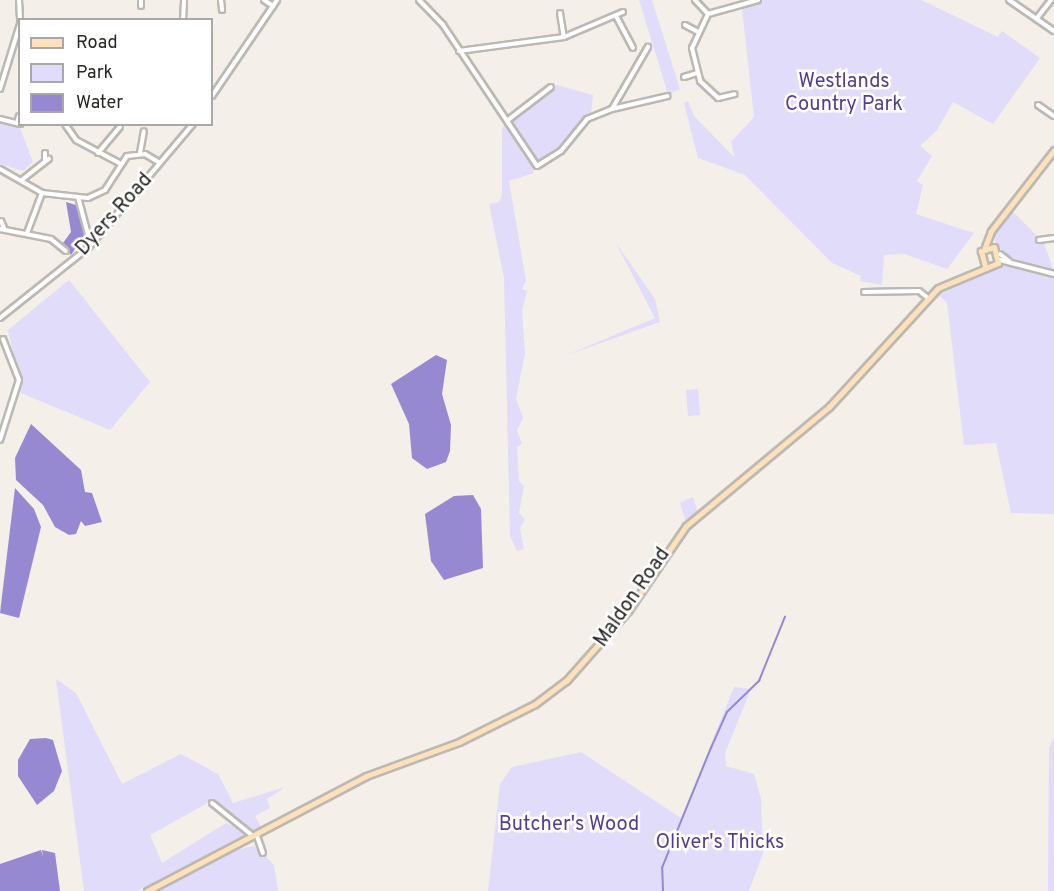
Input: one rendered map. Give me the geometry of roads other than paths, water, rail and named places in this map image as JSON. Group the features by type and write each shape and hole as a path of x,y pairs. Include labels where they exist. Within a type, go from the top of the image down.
{"main road":[{"path":"985,266 980,260 994,227 1054,150"},
{"path":"994,227 994,247 1000,257"},
{"path":"985,247 994,247"},
{"name":"Maldon Road","path":"966,272 985,266 1000,257"},
{"name":"Maldon Road","path":"147,891 255,837 366,776 459,742 534,705 566,681 628,611 682,530 828,407 928,298 980,260"}],"street":[{"path":"19,0 20,18"},
{"path":"141,0 141,6"},
{"path":"183,18 184,0"},
{"path":"221,0 222,10"},
{"path":"264,0 273,6"},
{"path":"213,95 278,0"},
{"path":"419,0 459,51 508,120 537,166 561,151 587,119 612,109 668,96"},
{"path":"735,94 710,94 698,73 692,48 708,14 758,0"},
{"path":"1010,0 1054,31"},
{"path":"1037,18 1051,0"},
{"path":"696,2 708,14"},
{"path":"459,51 564,37 623,12"},
{"path":"560,13 564,37"},
{"path":"616,16 633,48"},
{"path":"685,25 698,32"},
{"path":"0,89 18,30"},
{"path":"612,109 648,47"},
{"path":"684,77 698,73"},
{"path":"508,120 551,87"},
{"path":"1038,105 1054,116"},
{"path":"0,119 18,124"},
{"path":"66,126 76,140 119,163"},
{"name":"Dyers Road","path":"0,318 89,247 191,126"},
{"path":"98,153 120,127"},
{"path":"140,153 144,131"},
{"path":"23,178 47,160 45,153"},
{"path":"140,153 160,163"},
{"path":"0,170 23,178 42,193 78,197 102,193 119,163 140,153"},
{"path":"27,233 42,193"},
{"path":"78,197 88,234"},
{"path":"2,221 2,228 54,240 66,251"},
{"path":"1040,240 1054,238"},
{"path":"1046,240 1047,246"},
{"path":"1000,257 1054,274"},
{"path":"864,292 919,291 928,298"},
{"path":"0,440 19,380 3,339"},
{"path":"212,803 255,837 264,853"}],"water":[{"path":"66,202 76,205 86,233 71,255 63,243 71,232"},
{"path":"436,355 447,360 442,394 451,425 450,451 446,462 427,469 412,458 409,424 391,384"},
{"path":"31,424 81,470 85,492 92,493 102,522 85,526 81,521 76,534 69,535 55,527 43,505 16,480 15,458"},
{"path":"15,488 34,509 41,527 19,618 0,613"},
{"path":"473,495 481,509 483,568 444,580 431,561 425,514 454,496"},
{"path":"30,739 53,740 62,771 54,791 37,805 18,776 18,760"},
{"path":"41,850 43,857 42,850 55,853 60,891 0,891 0,864"}],"waterway":[{"path":"663,891 662,868 727,712 759,681 785,617"}],"park label":[{"name":"Westlands Country Park","path":"844,94"},
{"name":"Butcher's Wood","path":"569,825"},
{"name":"Oliver's Thicks","path":"720,843"}]}
